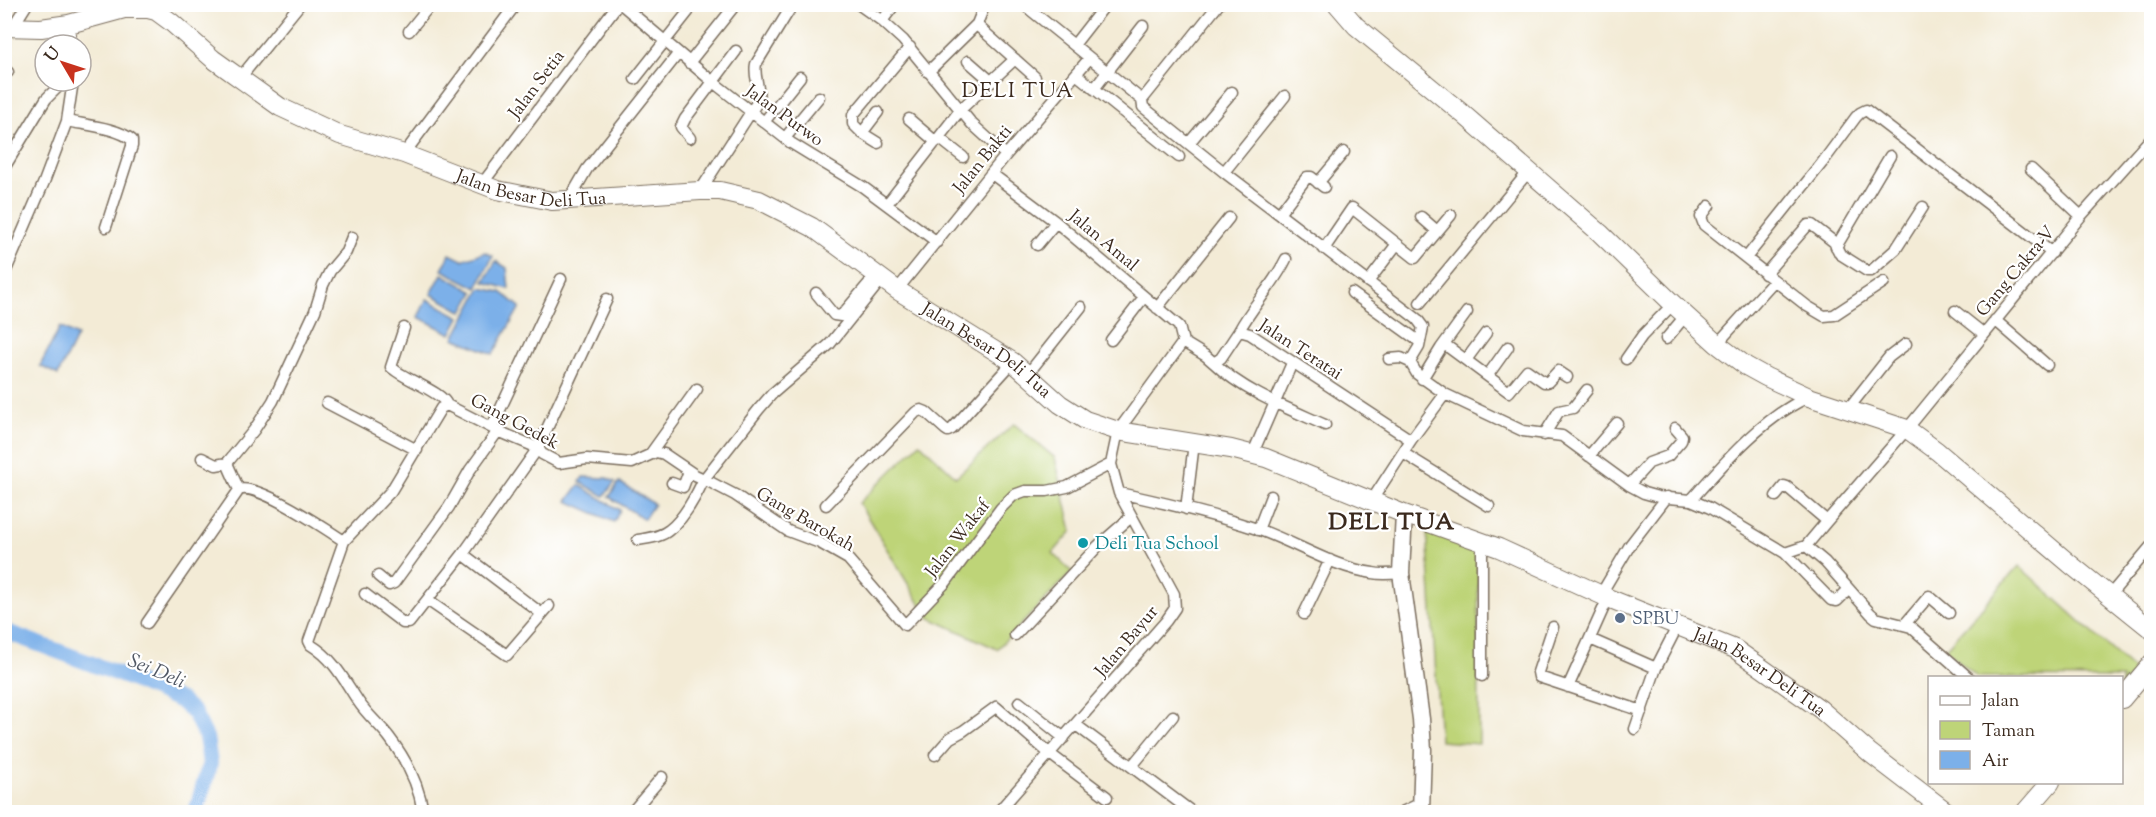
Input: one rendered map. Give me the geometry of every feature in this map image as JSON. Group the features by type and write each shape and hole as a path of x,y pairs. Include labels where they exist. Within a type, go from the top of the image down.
{"main road":[{"path":"1337,4 1356,26 1600,233 1717,344 1746,366 1809,397 1907,429 2151,630"},
{"name":"Jalan Besar Deli Tua","path":"8,27 41,28 69,24 124,9 158,8 240,78 280,107 340,135 404,154 497,190 544,200 700,191 740,195 767,203 812,227 897,290 1013,362 1068,410 1085,420 1118,431 1253,453 1408,516 1482,542 1604,596 1735,649 1820,709 1870,753 1947,813"},
{"path":"1408,516 1401,573 1421,718 1424,809"},
{"path":"1408,516 1410,577 1433,750 1424,809"},
{"path":"2123,697 2151,663"},
{"path":"2025,813 2050,784"}],"street":[{"path":"8,27 27,4"},
{"path":"240,78 300,4"},
{"path":"410,32 432,4"},
{"path":"404,154 516,4"},
{"name":"Jalan Purwo","path":"619,4 689,63 802,151 863,187 937,242"},
{"name":"Jalan Setia","path":"482,184 619,4"},
{"path":"635,80 688,12 691,4"},
{"path":"689,63 736,4"},
{"path":"700,191 759,98 756,64 793,4"},
{"path":"858,4 882,21 910,47 972,124 1006,155"},
{"path":"882,21 895,4"},
{"path":"928,72 977,24 984,4"},
{"path":"1023,4 1224,172 1420,322 1423,327 1420,342 1410,362"},
{"path":"1074,45 1106,4"},
{"path":"1133,120 1219,4"},
{"path":"69,24 70,33"},
{"path":"977,24 1035,77"},
{"path":"1094,89 1143,26"},
{"path":"878,143 853,124 853,115 910,47"},
{"path":"690,138 681,127 691,110 736,51"},
{"path":"568,200 587,169 678,54"},
{"path":"887,204 961,109 1016,59"},
{"name":"Jalan Bakti","path":"897,290 1006,155 1091,59"},
{"path":"968,61 992,82"},
{"path":"1076,74 1179,157"},
{"path":"764,122 800,78"},
{"path":"1189,143 1232,92"},
{"path":"4,168 46,99 52,93"},
{"path":"4,276 67,121 71,93"},
{"path":"1224,172 1285,96"},
{"path":"785,138 819,97"},
{"path":"1746,258 1860,112 1866,110 2052,253"},
{"path":"862,133 878,112"},
{"path":"909,119 963,158"},
{"path":"67,121 110,130 128,136 132,140 106,227"},
{"name":"Gang Cakra-V","path":"1806,546 1907,429 2081,216 2151,137"},
{"path":"1280,214 1307,177 1311,177 1321,185 1344,152"},
{"path":"1836,247 1890,156"},
{"path":"2031,169 2081,216"},
{"path":"1420,303 1529,171"},
{"name":"Jalan Amal","path":"992,174 1056,222 1179,326 1183,342"},
{"path":"1709,206 1701,217 1704,225 1807,306 1824,316 1829,317 1884,282"},
{"path":"1717,344 1808,225 1812,225 1834,242 1840,254 1867,271 1871,271 1896,249 1923,207"},
{"path":"1324,249 1352,208 1355,208 1415,258 1450,215"},
{"path":"1421,217 1437,231"},
{"path":"1157,308 1229,218"},
{"path":"1036,245 1056,222"},
{"path":"202,458 216,465 226,463 254,430 273,401 315,311 330,271 346,252 352,237"},
{"path":"1368,282 1397,244"},
{"path":"1239,331 1248,315 1273,284 1286,260"},
{"path":"816,292 834,315 841,316 879,277"},
{"path":"638,540 655,537 670,530 695,497 704,479 759,409 779,388 830,344 879,277"},
{"path":"378,576 389,585 394,583 449,507 495,429 561,279"},
{"path":"1352,293 1420,342"},
{"path":"1111,340 1144,297"},
{"path":"365,594 406,624 427,600 463,554 538,448 607,299"},
{"path":"1027,375 1082,307"},
{"path":"1665,339 1679,309"},
{"path":"1626,359 1642,336 1679,309"},
{"path":"1955,311 1984,334"},
{"path":"1422,379 1467,312"},
{"path":"1995,320 2047,364"},
{"path":"404,328 391,367 402,376 442,397 447,405"},
{"name":"Jalan Teratai","path":"1214,363 1221,358 1239,331 1258,338 1292,363 1411,440"},
{"path":"1466,360 1486,333"},
{"path":"1118,431 1183,342 1206,356 1227,374 1274,402 1325,425"},
{"path":"1444,344 1509,392 1527,370 1544,382 1548,382 1558,371 1567,377"},
{"path":"1848,409 1889,357 1906,344"},
{"path":"1488,375 1508,347"},
{"path":"1389,359 1401,358 1410,362 1422,379 1445,394 1507,424 1523,431 1563,436 1629,485 1644,493 1691,500 1710,508 1785,553 1831,600 1837,601 1848,590"},
{"path":"826,505 916,412 921,410 926,412 945,429 952,429 1013,362"},
{"path":"1253,453 1292,363"},
{"path":"651,453 697,389"},
{"path":"1544,435 1559,411 1573,408 1587,390"},
{"path":"1372,500 1411,440 1445,394"},
{"path":"1691,500 1736,451 1791,407 1809,397"},
{"path":"327,403 417,450"},
{"name":"Gang Gedek","path":"423,813 415,784 399,752 358,701 336,666 311,645 309,640 344,541 391,491 441,408 447,405 538,448 542,454 559,463 586,459 632,463 651,453"},
{"path":"1507,424 1514,414"},
{"path":"1589,456 1617,423"},
{"path":"1629,485 1646,466 1665,458 1681,441 1682,436 1675,428"},
{"name":"Jalan Bayur","path":"998,813 1145,647 1175,608 1174,594 1119,493 1111,464 1118,431"},
{"path":"1186,509 1194,443"},
{"path":"651,453 664,454 704,479"},
{"path":"1403,453 1490,506"},
{"path":"226,463 239,490"},
{"name":"Jalan Wakaf","path":"904,625 946,582 1001,508 1014,495 1025,491 1047,491 1066,487 1111,464"},
{"path":"672,483 683,487 689,471"},
{"name":"Gang Barokah","path":"704,479 735,495 788,531 820,543 848,559 904,625"},
{"path":"1776,496 1784,486 1787,487 1827,520"},
{"path":"147,623 239,490 247,488 273,499 344,541"},
{"path":"1119,493 1258,530 1330,560 1374,573 1401,573"},
{"path":"1258,530 1271,496"},
{"path":"1568,687 1590,639 1604,596 1630,545 1667,497"},
{"path":"1015,635 1098,546 1131,517"},
{"path":"1482,542 1482,676"},
{"path":"2110,596 2151,545"},
{"path":"1785,553 1806,546 1825,562 1848,590 1876,618 1905,624 1917,631 1967,676"},
{"path":"427,600 507,655 545,610 463,554"},
{"path":"1304,614 1330,560"},
{"path":"1905,624 1929,597 1949,613"},
{"path":"1635,729 1656,669 1677,625"},
{"path":"1553,627 1538,675 1540,678 1642,711"},
{"path":"1590,639 1656,669"},
{"path":"1019,702 1064,738"},
{"path":"935,755 950,738 994,707 1050,754 1107,797"},
{"path":"1132,766 1173,716"},
{"path":"1076,726 1192,813"},
{"path":"634,812 662,777"},
{"path":"1402,813 1424,809"}],"green space":[{"path":"1014,424 1055,458 1072,531 1053,553 1072,572 997,649 928,617 859,503 920,443 956,477"},
{"path":"1427,530 1478,545 1479,744 1440,741"},
{"path":"2019,566 2135,671 2123,685 2123,676 1976,676 1945,649"}],"water":[{"path":"485,252 493,256 477,288 442,270 450,254 462,260"},
{"path":"496,261 507,268 509,289 484,282"},
{"path":"442,274 474,292 463,312 431,294"},
{"path":"481,288 501,292 520,307 493,354 454,338"},
{"path":"427,299 460,317 451,334 418,317"},
{"path":"60,327 77,336 58,375 40,366"},
{"path":"583,477 607,478 615,482 604,496 580,482"},
{"path":"619,482 654,504 644,519 609,497"},
{"path":"579,485 620,510 614,522 567,501"}],"waterway":[{"name":"Sei Deli","path":"4,631 124,676 181,701 194,713 206,737 210,763 196,812"}],"place":[{"name":"Deli Tua School","path":"1083,543"},
{"name":"SPBU","path":"1620,618"}],"district":[{"name":"DELI TUA","path":"1018,90"},
{"name":"DELI TUA","path":"1392,521"}]}
